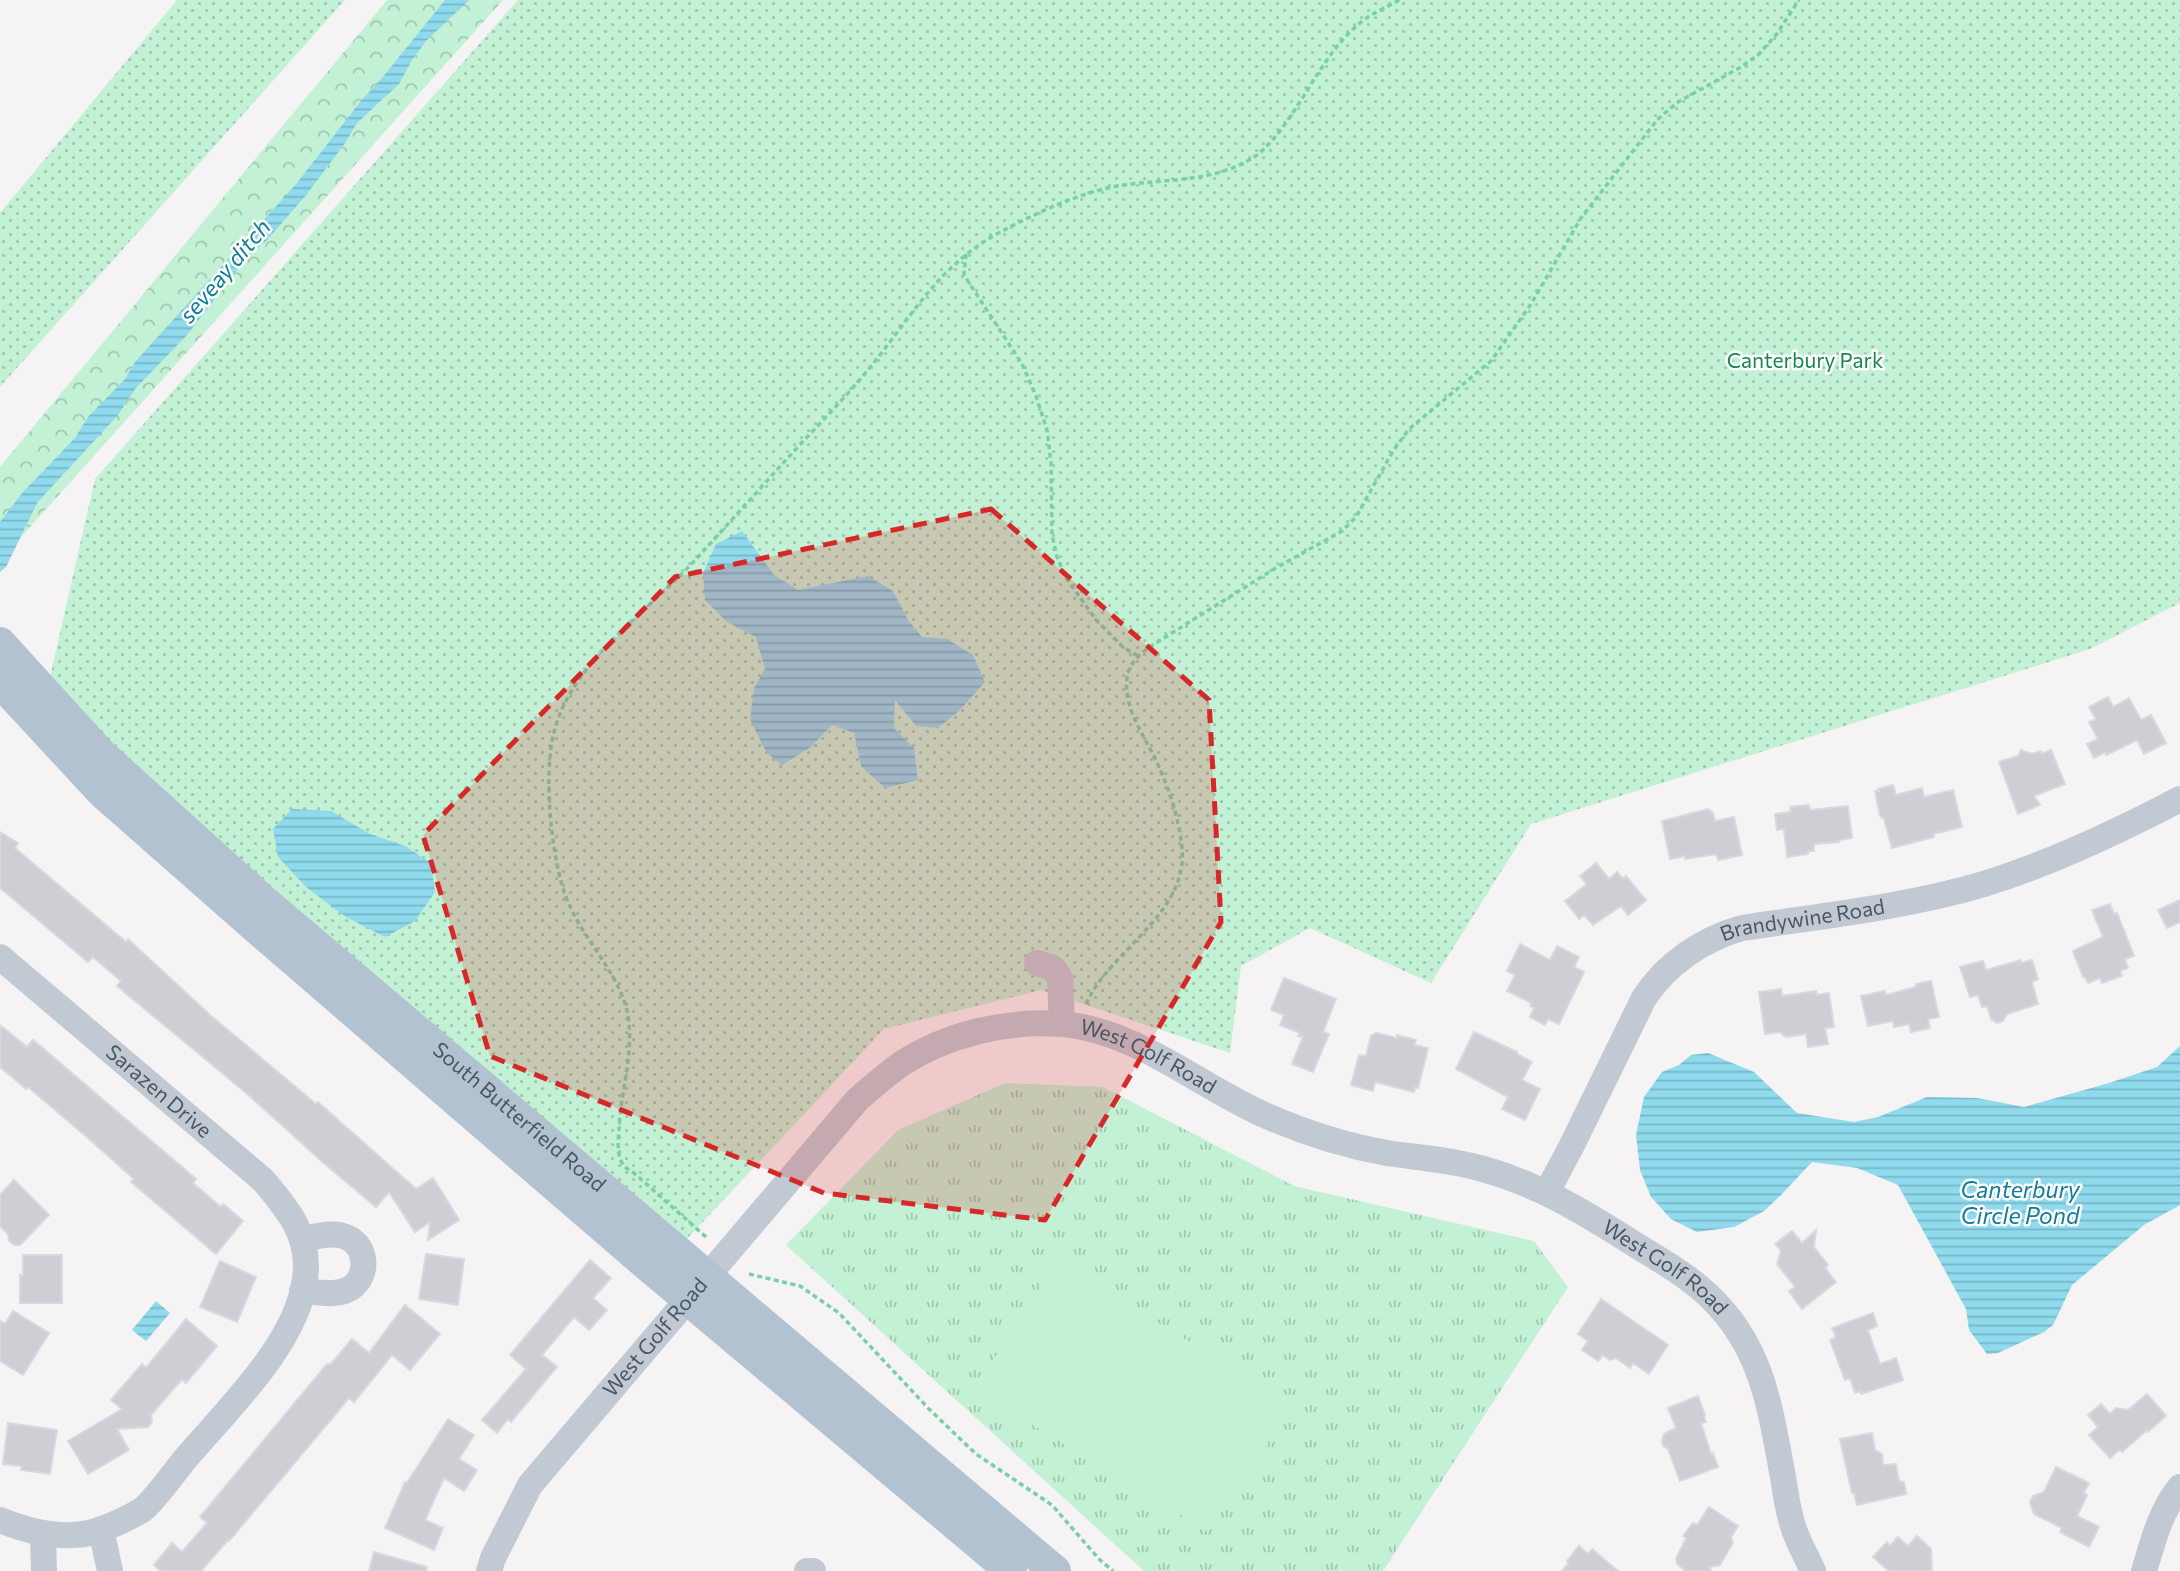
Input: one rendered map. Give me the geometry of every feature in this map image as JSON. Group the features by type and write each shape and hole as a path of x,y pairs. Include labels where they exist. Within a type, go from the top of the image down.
{"main road":[{"name":"South Butterfield Road","path":"0,643 101,754 1011,1571"},
{"name":"South Butterfield Road","path":"0,682 103,793 284,952 696,1287 1055,1571"}],"street":[{"name":"Brandywine Road","path":"1547,1192 1572,1147 1644,998 1668,969 1698,946 1724,933 1742,928 1875,909 1983,884 2084,846 2180,799"},
{"name":"Sarazen Drive","path":"0,957 263,1180 291,1214 303,1240 306,1277 298,1311 263,1368 142,1510 101,1530 43,1535"},
{"path":"1037,963 1053,968 1060,978 1062,1024"},
{"name":"West Golf Road","path":"489,1571 530,1485 858,1099 902,1064 935,1046 971,1033 1040,1023 1081,1027 1130,1043 1151,1052 1221,1095 1269,1117 1336,1141 1384,1152 1465,1164 1503,1174 1572,1204 1675,1269 1709,1296 1733,1322 1750,1350 1763,1380 1794,1531 1813,1571"},
{"path":"302,1291 347,1290 360,1278 364,1261 358,1245 345,1236 330,1234 303,1240"},
{"path":"2144,1571 2166,1506 2180,1487"},
{"path":"0,1520 43,1535 44,1571"},
{"path":"101,1530 110,1571"},
{"path":"807,1571 813,1571"}],"path":[{"path":"706,1237 620,1160 619,1127 629,1035 628,1015 623,997 572,910 561,879 550,803 550,769 553,735 562,708 581,676 602,650 687,569 840,403 870,368 924,294 966,253 1032,217 1103,190 1217,174 1254,158 1268,145 1333,51 1363,20 1399,0"},
{"path":"1086,1004 1103,975 1167,902 1176,887 1182,866 1182,848 1169,794 1129,704 1127,677 1138,656 1255,580 1342,531 1356,517 1409,429 1491,361 1531,304 1581,218 1657,120 1678,102 1759,54 1776,35 1798,0"},
{"path":"966,253 964,275 1022,364 1037,396 1047,430 1051,463 1052,536 1056,556 1066,578 1097,621 1123,647 1138,656"},
{"path":"750,1274 800,1286 839,1313 929,1409 976,1454 1052,1505 1099,1559 1113,1571"}],"highlighted area":[{"path":"991,509 1209,700 1221,922 1045,1220 824,1193 490,1056 423,835 675,577"}],"green space":[{"path":"177,0 345,0 0,387 0,213"},
{"path":"387,0 503,0 13,546 0,534 0,467"},
{"name":"Canterbury Park","path":"518,0 2180,0 2180,603 2090,649 1531,824 1431,983 1310,928 1241,966 1230,1053 1041,990 884,1029 684,1242 43,708 95,479"},
{"path":"1005,1083 1103,1087 1294,1186 1534,1241 1568,1287 1383,1571 1144,1571 786,1245 898,1130"},
{"path":"1057,1261 1293,1405 1208,1532 974,1389"}],"water":[{"name":"seveay ditch","path":"445,0 469,0 426,41 399,84 357,123 307,194 267,240 247,257 187,335 135,389 118,415 37,503 6,567 0,572 0,522 23,492 75,438 88,417 125,379 135,362 297,183"},
{"path":"742,531 774,575 798,590 868,576 893,591 908,620 922,637 947,639 973,655 985,682 959,711 938,728 916,726 895,700 894,728 914,748 918,780 885,788 861,766 854,733 832,725 811,747 782,765 766,752 750,719 754,688 765,669 756,637 727,622 705,600 703,573 716,544"},
{"path":"292,809 331,811 370,834 405,846 431,863 435,892 415,921 385,937 346,917 306,887 278,857 273,829"},
{"name":"Canterbury Circle Pond","path":"2180,1046 2180,1205 2144,1225 2072,1285 2053,1325 2044,1332 1998,1353 1987,1354 1969,1330 1966,1309 1898,1185 1857,1168 1812,1162 1764,1211 1734,1227 1697,1232 1671,1219 1651,1197 1640,1170 1636,1135 1644,1097 1662,1072 1679,1065 1691,1055 1708,1053 1754,1072 1797,1113 1854,1122 1878,1117 1927,1097 1977,1098 2024,1107 2157,1067"},
{"path":"156,1301 170,1313 146,1341 132,1330"}],"building":[{"path":"2108,697 2113,707 2129,698 2141,720 2151,715 2166,743 2144,754 2137,740 2094,758 2087,744 2098,739 2089,722 2096,719 2089,707"},
{"path":"2021,750 2032,754 2040,751 2042,754 2051,750 2065,784 2034,796 2040,805 2018,814 1999,762 2018,756"},
{"path":"1893,785 1896,795 1922,788 1924,797 1953,790 1962,827 1892,848 1884,819 1880,816 1875,791"},
{"path":"1809,805 1810,810 1848,806 1852,838 1814,844 1814,851 1808,851 1808,854 1787,857 1784,829 1777,830 1775,814 1791,812 1790,807"},
{"path":"1708,809 1713,813 1715,821 1734,817 1742,855 1718,860 1716,854 1670,859 1662,821"},
{"path":"0,832 18,843 15,848 126,942 128,939 210,1015 316,1104 318,1102 416,1189 433,1178 459,1220 428,1240 430,1222 415,1232 389,1192 376,1207 326,1165 245,1092 117,986 121,981 93,957 88,962 0,888"},
{"path":"1596,863 1609,879 1617,872 1623,879 1626,876 1646,900 1628,915 1621,906 1593,925 1584,915 1579,919 1565,901 1587,884 1580,876"},
{"path":"2180,900 2180,922 2167,928 2158,910"},
{"path":"2110,904 2114,914 2117,913 2134,956 2125,959 2128,968 2120,971 2122,976 2102,983 2100,978 2088,983 2073,951 2103,937 2092,910"},
{"path":"1520,944 1550,960 1557,946 1579,957 1574,967 1584,972 1559,1024 1548,1019 1545,1025 1530,1017 1534,1008 1530,1006 1531,1003 1507,991 1515,975 1507,971"},
{"path":"2021,960 2021,963 2032,960 2038,979 2032,982 2038,1004 2007,1014 2003,1021 1997,1023 1991,1019 1987,1006 1982,1007 1978,995 1970,997 1960,967 1983,961 1986,970"},
{"path":"1284,978 1336,999 1323,1032 1329,1034 1313,1072 1292,1064 1303,1037 1298,1036 1300,1033 1280,1025 1284,1015 1271,1010"},
{"path":"1931,981 1939,1017 1928,1019 1930,1028 1911,1032 1909,1024 1894,1027 1893,1021 1868,1026 1861,996 1885,991 1886,995"},
{"path":"1781,989 1782,996 1816,991 1817,995 1829,993 1834,1027 1825,1028 1828,1044 1808,1047 1806,1034 1786,1037 1779,1032 1765,1034 1759,992"},
{"path":"0,1025 27,1047 33,1040 196,1179 193,1183 221,1207 223,1204 243,1221 216,1254 131,1182 134,1179 87,1137 0,1067"},
{"path":"1474,1032 1532,1062 1522,1080 1540,1089 1525,1120 1502,1109 1508,1097 1456,1069"},
{"path":"1376,1033 1416,1040 1414,1045 1428,1048 1418,1088 1415,1087 1414,1092 1375,1082 1373,1091 1351,1085 1359,1055 1366,1056 1371,1036"},
{"path":"14,1180 49,1215 20,1245 9,1241 8,1234 0,1226 0,1195"},
{"path":"1816,1230 1814,1247 1828,1265 1825,1268 1836,1282 1802,1309 1789,1291 1795,1287 1777,1264 1781,1251 1775,1244 1792,1231 1802,1243"},
{"path":"426,1254 464,1259 458,1305 419,1299"},
{"path":"23,1255 62,1255 62,1303 20,1303"},
{"path":"590,1260 611,1278 593,1298 607,1310 589,1330 574,1317 542,1355 557,1367 511,1422 508,1419 497,1433 482,1420 526,1369 510,1355"},
{"path":"220,1261 256,1277 237,1322 200,1307"},
{"path":"1601,1299 1668,1345 1649,1374 1633,1363 1630,1368 1616,1358 1610,1360 1603,1355 1598,1361 1582,1350 1588,1341 1578,1334"},
{"path":"405,1305 440,1334 410,1370 392,1355 354,1402 349,1398 201,1571 161,1571 154,1565 172,1543 182,1552 207,1523 200,1517 327,1364 331,1364 352,1339 369,1353"},
{"path":"13,1311 49,1333 23,1375 0,1361 0,1321 5,1324"},
{"path":"1873,1313 1877,1326 1868,1330 1880,1364 1896,1358 1903,1380 1861,1394 1860,1391 1855,1393 1850,1378 1845,1380 1830,1340 1836,1337 1832,1328"},
{"path":"186,1319 217,1346 186,1383 182,1379 151,1415 152,1422 148,1427 117,1429 129,1450 88,1474 68,1441 122,1409 111,1400 142,1364 146,1368"},
{"path":"2147,1394 2166,1416 2122,1452 2120,1449 2110,1458 2089,1435 2098,1427 2088,1415 2101,1404 2110,1414 2116,1408 2128,1410"},
{"path":"1698,1396 1706,1422 1701,1423 1718,1467 1680,1481 1662,1440 1664,1434 1676,1428 1668,1408"},
{"path":"448,1419 474,1435 459,1459 477,1470 464,1491 444,1478 425,1520 443,1528 434,1550 385,1528 405,1482 407,1483"},
{"path":"8,1423 57,1430 50,1474 21,1470 22,1466 3,1464"},
{"path":"1872,1433 1875,1450 1882,1454 1883,1465 1896,1464 1899,1481 1904,1482 1906,1494 1857,1505 1840,1439"},
{"path":"2056,1467 2089,1483 2084,1493 2087,1495 2077,1516 2099,1527 2089,1547 2060,1532 2062,1528 2034,1514 2030,1502 2033,1496 2044,1492"},
{"path":"1709,1507 1738,1526 1731,1537 1733,1543 1720,1565 1710,1567 1711,1571 1686,1571 1677,1564 1676,1559 1686,1538 1683,1536 1693,1523 1697,1525"},
{"path":"1917,1536 1931,1549 1932,1571 1889,1571 1873,1557 1887,1542 1890,1546 1898,1537 1908,1546"},
{"path":"1579,1546 1588,1554 1592,1549 1618,1571 1562,1571"},
{"path":"374,1552 427,1567 426,1571 369,1571"}]}
